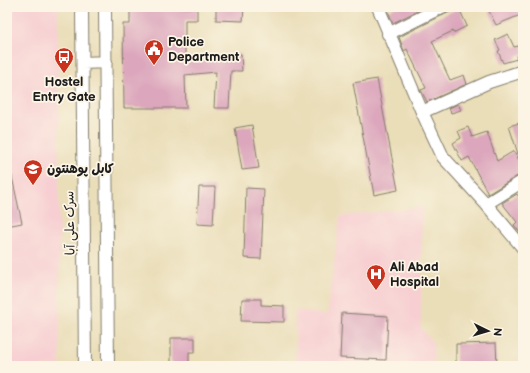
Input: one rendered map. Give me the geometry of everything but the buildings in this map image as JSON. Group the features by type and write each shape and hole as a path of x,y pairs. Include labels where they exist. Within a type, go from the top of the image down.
{"street":[{"name":"سرک علی آبا","path":"82,7 85,366"},
{"path":"106,7 108,366"},
{"path":"378,7 388,34 443,157 486,204 523,248"},
{"path":"388,34 442,7"},
{"path":"83,63 106,62"},
{"path":"422,112 489,82 523,71"},
{"path":"486,204 523,181"}],"shaded area":[{"name":"کابل پوهنتون","path":"7,7 58,7 60,366 7,366"},
{"name":"Ali Abad Hospital","path":"422,207 421,328 433,343 434,366 296,366 295,310 327,315 340,216"}],"place":[{"name":"Police Department","path":"154,66"},
{"name":"Hostel Entry Gate","path":"64,74"},
{"name":"کابل پوهنتون","path":"33,186"},
{"name":"Ali Abad Hospital","path":"376,291"}]}
